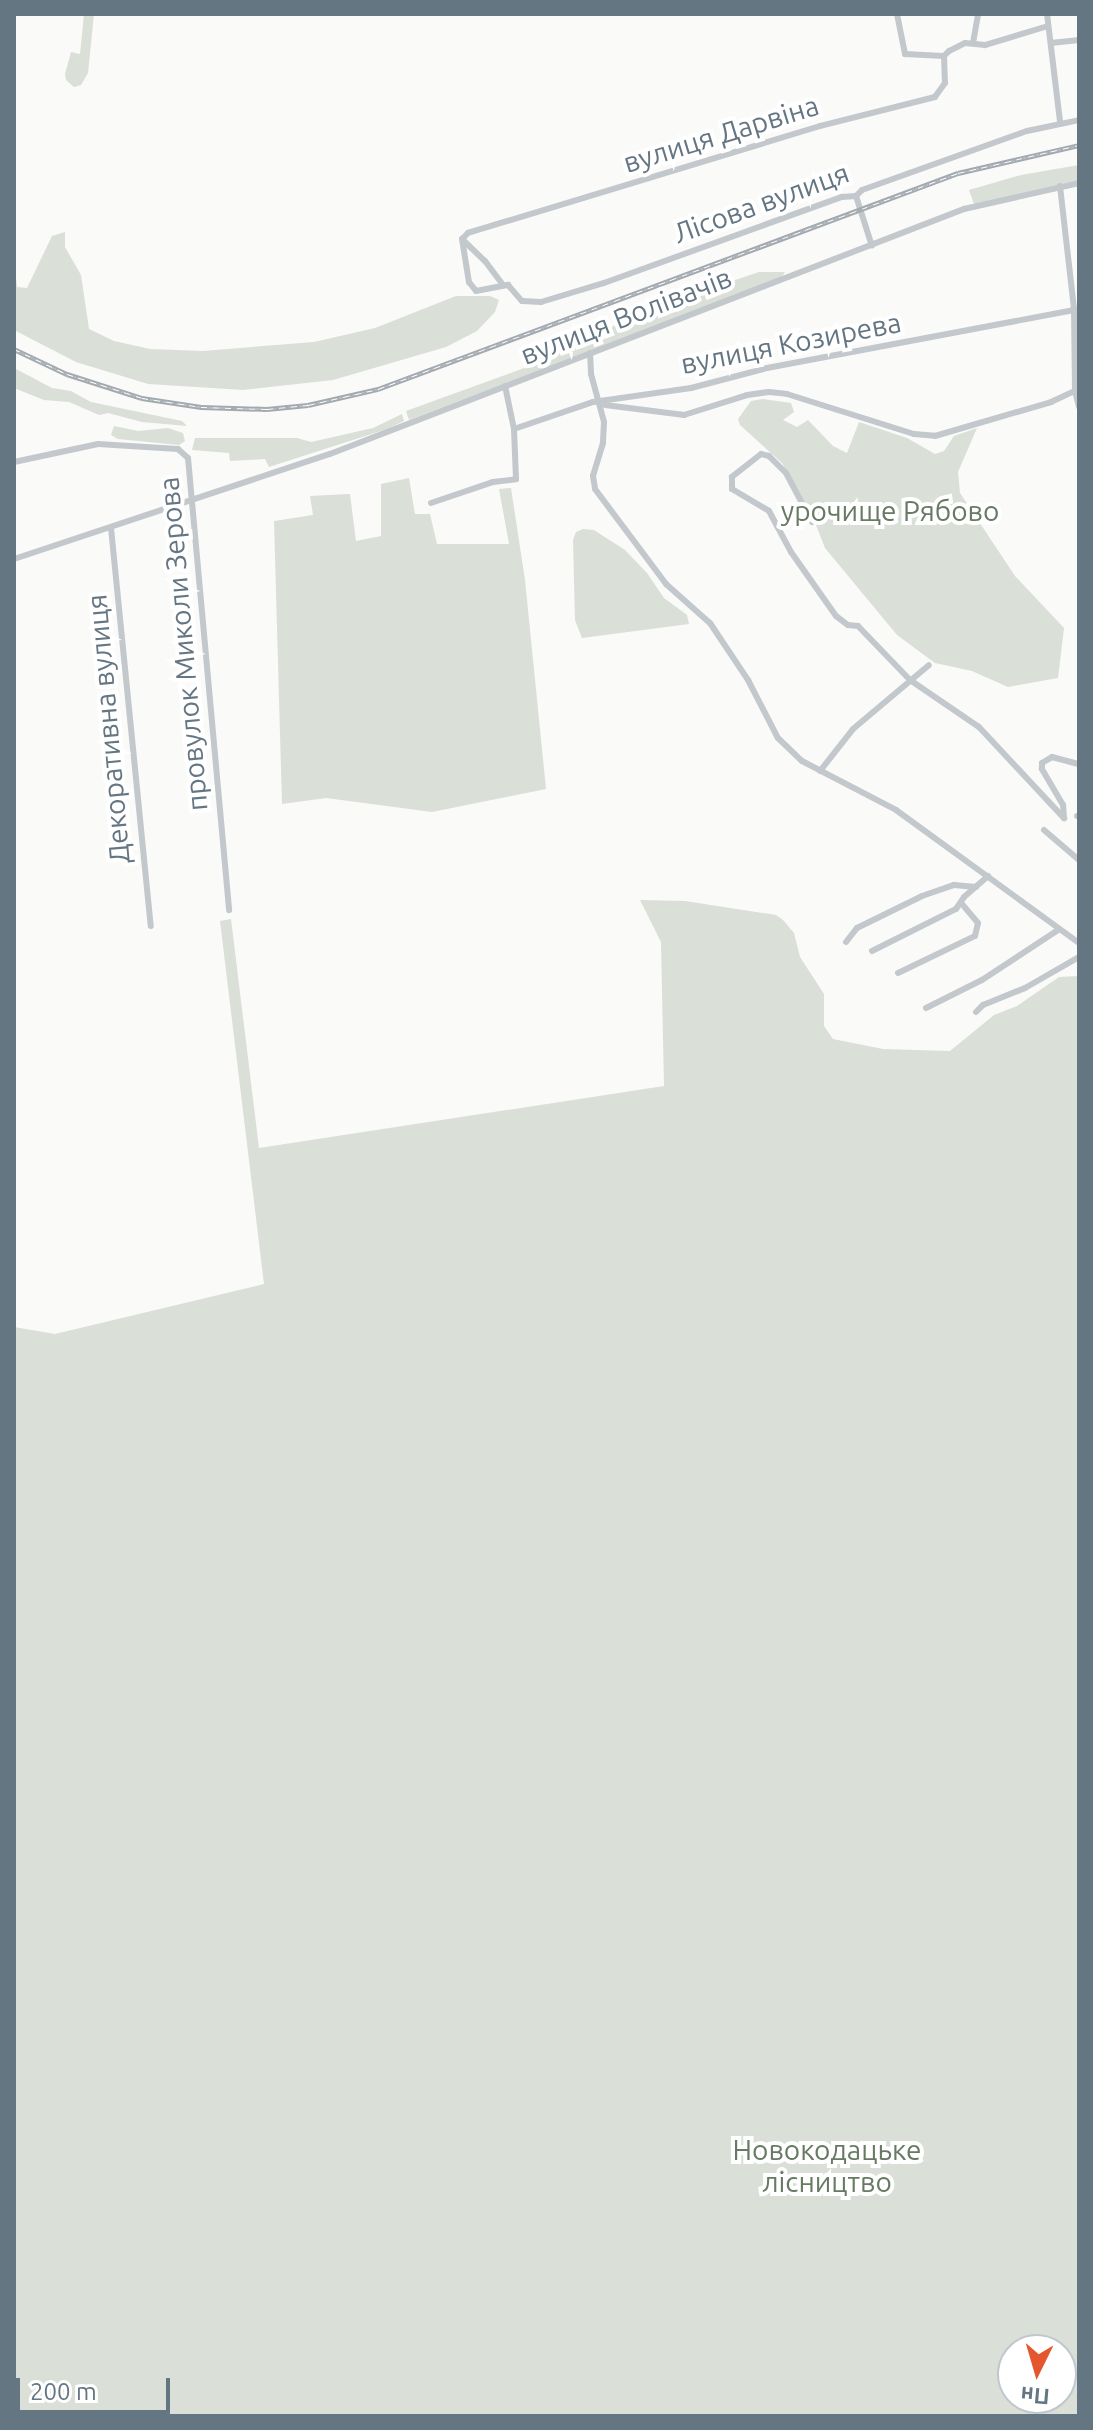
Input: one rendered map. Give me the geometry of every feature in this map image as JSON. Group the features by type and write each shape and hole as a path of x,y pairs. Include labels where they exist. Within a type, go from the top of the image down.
{"street":[{"path":"897,14 905,54 944,56 957,46 973,43 985,45 1048,26"},
{"path":"973,43 978,14"},
{"path":"1047,14 1060,122"},
{"path":"1051,43 1079,40"},
{"name":"вулиця Дарвіна","path":"462,239 468,233 820,126 935,97 945,83 944,56"},
{"name":"Лісова вулиця","path":"462,239 469,282 476,291 503,285 513,288 522,301 541,302 618,278 842,197 856,196 862,190 1060,122 1079,120"},
{"name":"вулиця Волівачів","path":"14,559 330,454 964,209 1079,183"},
{"path":"1060,186 1076,309 1079,407"},
{"path":"856,196 872,246"},
{"path":"462,239 485,261 503,285"},
{"path":"1069,268 1079,267"},
{"name":"вулиця Козирева","path":"514,429 593,402 601,403 1076,309"},
{"path":"590,353 594,390 601,403 603,443 593,476 603,503 666,584 710,623 755,691 778,738 802,761 879,798 1079,943"},
{"path":"431,503 493,482 516,479 514,429 505,386"},
{"path":"601,403 684,415 747,395 769,392 787,394 914,434 935,436 1051,402 1077,390"},
{"name":"провулок Миколи Зерова","path":"14,462 98,444 178,449 188,458 229,910"},
{"path":"812,522 786,473 769,456 761,454 732,477 732,489 769,511 799,565 836,616 848,625 858,626 910,680 979,727 1064,818 1063,805 1042,769 1042,763 1052,757 1079,764"},
{"name":"Декоративна вулиця","path":"111,528 151,926"},
{"path":"820,771 853,729 929,665"},
{"path":"1044,830 1079,860"},
{"path":"872,951 962,904 964,897 988,876"},
{"path":"846,942 857,928 922,896 954,885 976,887"},
{"path":"898,973 975,936 978,923 962,904"},
{"path":"926,1008 982,980 1058,930"},
{"path":"1071,939 1075,957 1072,963"},
{"path":"976,1012 983,1005 1079,957"}],"green space":[{"path":"84,14 94,14 88,73 81,85 74,87 66,80 65,74 71,52 80,54"},
{"path":"1079,165 1079,182 974,204 969,190 1021,175"},
{"path":"65,232 65,247 81,275 89,329 114,341 150,349 203,351 314,342 375,328 456,296 490,296 499,300 495,312 477,331 446,347 333,380 243,390 148,384 76,362 14,330 14,261 17,287 27,288 52,236"},
{"path":"759,272 785,272 781,278 409,420 406,411 538,363 630,318 677,309 703,291"},
{"path":"14,368 52,388 71,391 91,402 182,421 187,426 142,422 108,413 99,415 69,402 44,400 14,388"},
{"name":"урочище Рябово","path":"763,399 791,403 794,412 783,420 797,427 808,420 833,446 847,453 859,422 907,438 935,454 944,451 954,436 977,428 958,472 960,493 1015,576 1064,628 1058,678 1008,687 972,671 935,663 897,635 825,548 812,515 782,463 740,425 738,419 751,401"},
{"path":"402,414 404,421 387,429 269,467 265,459 230,461 229,453 192,450 195,438 297,438 311,442 373,428"},
{"path":"114,426 138,431 168,428 183,433 185,441 179,445 118,439 111,435"},
{"path":"409,478 415,514 430,514 437,544 509,544 499,489 511,488 525,580 546,789 432,812 326,798 282,804 274,521 313,515 310,496 350,494 356,541 381,536 381,484"},
{"path":"594,530 625,550 647,573 664,598 687,615 689,624 582,638 575,620 573,540 576,532"},
{"name":"Новокодацьке лісництво","path":"640,900 685,901 776,915 794,933 800,957 824,994 824,1026 833,1039 883,1049 950,1051 994,1015 1017,1006 1059,977 1079,976 1079,2416 14,2416 14,1327 55,1334 264,1284 220,921 231,919 259,1148 664,1086 661,942"}],"railway":[{"path":"14,349 67,374 142,398 201,407 267,409 308,405 378,389 958,173 1079,145"}]}
